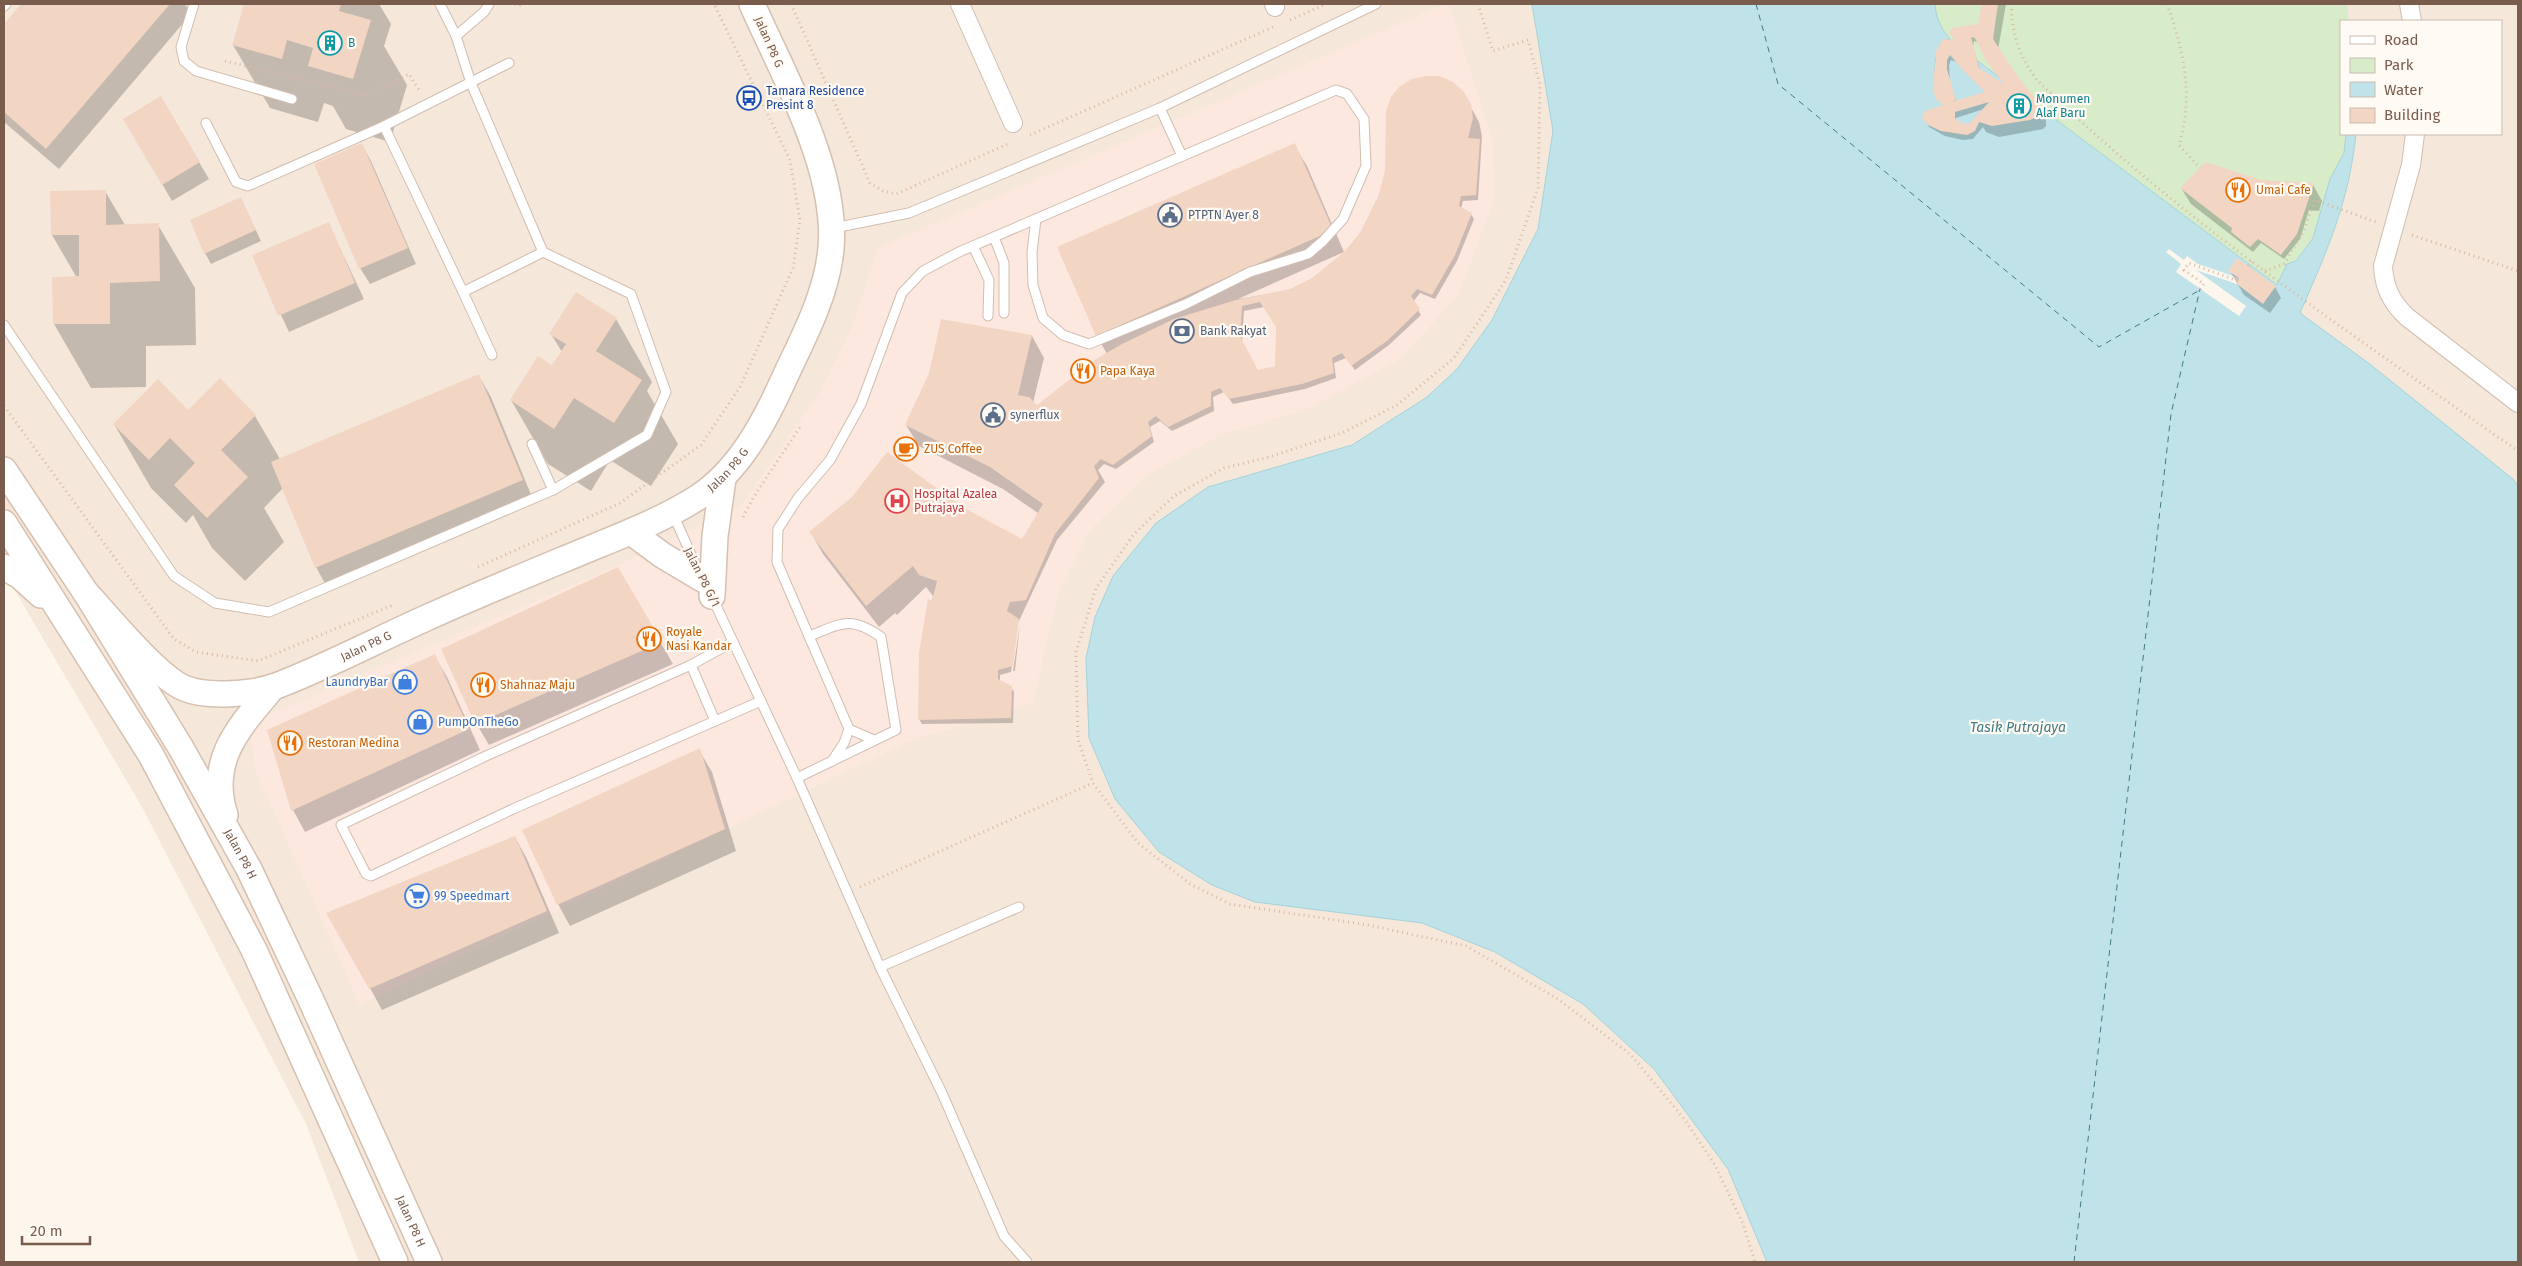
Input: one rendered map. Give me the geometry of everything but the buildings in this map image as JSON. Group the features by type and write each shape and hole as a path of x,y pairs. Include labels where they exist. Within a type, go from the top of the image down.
{"street":[{"name":"Jalan P8 G","path":"86,593 160,671 184,688 217,695 273,687 457,604 631,532 698,497 722,479 746,448 771,408 805,333 822,292 830,256 832,228 819,155 752,4"},
{"path":"960,4 1013,123"},
{"path":"2409,4 2412,20"},
{"path":"2415,135 2404,190 2385,251 2384,280 2389,294 2398,308 2518,403"},
{"name":"Jalan P8 H","path":"4,470 86,593 181,748 249,870 311,1000 429,1262"},
{"path":"631,532 708,588 722,479"},
{"path":"4,522 151,754 254,950 395,1262"},
{"path":"4,568 20,576 62,613"},
{"name":"Jalan P8 G","path":"233,841 221,803 220,773 226,751 248,716 273,687"}],"lane":[{"path":"194,4 181,48 184,61 196,71 292,99"},
{"path":"4,325 174,576 215,603 269,612 553,490 647,436 666,392 630,294 542,252 471,83 456,36 440,4"},
{"path":"456,36 484,12 489,4"},
{"path":"832,228 909,213 1160,108 1376,4"},
{"path":"206,123 236,182 248,186 384,126 509,63"},
{"path":"831,763 844,743 849,729 777,562 778,529 798,498 830,460 861,404 902,293 923,271 973,246 1336,90 1347,94 1364,119 1366,166 1343,219 1308,254 1250,272 1186,304 1089,344 1063,335 1042,318 1033,285 1032,252 1036,219"},
{"path":"1160,108 1182,156"},
{"path":"384,126 492,355"},
{"path":"994,237 1004,263 1004,313"},
{"path":"973,246 988,280 988,316"},
{"path":"463,292 542,252"},
{"path":"532,444 553,490"},
{"name":"Jalan P8 G/1","path":"672,511 682,538 708,588 797,778 880,967 942,1093 1004,1236 1027,1262"},
{"path":"797,778 896,730 881,637 864,625 845,622 809,636"},
{"path":"733,642 691,665 488,755 341,825 366,874 371,876 513,809 761,701"},
{"path":"691,665 716,721"},
{"path":"849,729 874,740"},
{"path":"880,967 1019,907"}],"path":[{"path":"516,4 523,4"},
{"path":"475,568 620,503 701,445 740,387 793,268 800,220 790,160 714,4"},
{"path":"1478,4 1494,51 1528,40 1540,85 1538,188 1506,280 1454,358 1397,405 1342,433 1269,457 1224,468 1174,496 1134,534 1096,588 1076,652 1078,740 1093,784 1138,843 1190,884 1230,904 1368,925 1466,946 1558,999 1631,1055 1686,1120 1715,1165 1743,1224 1755,1262"},
{"path":"2011,4 2015,41 2023,62 2037,80 2146,179 2309,304 2518,452"},
{"path":"2167,4 2180,41 2187,76 2187,108 2179,144 2200,168"},
{"path":"219,60 366,94 409,74 419,90 427,86"},
{"path":"2248,266 2252,261"},
{"path":"2200,289 2204,284 2184,270 2189,263 2238,282"},
{"path":"4,406 174,639 196,652 258,661 402,601"},
{"path":"715,536 741,530 741,523 746,508 800,426"},
{"path":"846,893 1093,784"}],"shaded area":[{"path":"4,4 1663,4 1900,1262 359,1262 306,1124 142,807 4,572"},
{"path":"1445,4 1449,4 1493,142 1494,199 1459,294 1400,359 1305,410 1220,435 1144,477 1089,531 1058,593 1033,703 907,742 360,1005 254,767 250,723 617,566 742,505 819,393 852,327 878,248"},
{"path":"1841,4 2518,4 2518,561"}],"green space":[{"path":"1935,4 2347,4 2349,20 2340,20 2340,135 2346,135 2344,153 2330,179 2313,238 2296,261 2287,264 2277,285 1955,44 1941,26"}],"water":[{"name":"Tasik Putrajaya","path":"1532,4 1935,4 1941,26 1955,44 2277,285 2287,264 2296,261 2313,238 2330,179 2344,153 2346,135 2356,135 2348,182 2336,226 2300,313 2371,365 2513,479 2518,486 2518,1262 1767,1262 1728,1169 1654,1069 1583,1004 1495,952 1422,923 1255,902 1212,885 1159,852 1115,799 1089,738 1086,658 1095,617 1113,576 1156,523 1208,487 1352,445 1427,397 1457,369 1492,320 1538,229 1553,131"}],"pier":[{"path":"2169,249 2184,260 2187,256 2198,264 2239,278 2237,284 2196,270 2246,306 2239,316 2176,272 2181,264 2166,252"}],"ferry route":[{"path":"1756,4 1778,84 2099,347 2200,290"},
{"path":"2074,1262 2171,414 2200,289"}],"place":[{"name":"B","path":"330,43"},
{"name":"Tamara Residence Presint 8","path":"749,98"},
{"name":"Monumen Alaf Baru","path":"2019,106"},
{"name":"Umai Cafe","path":"2238,190"},
{"name":"PTPTN Ayer 8","path":"1170,215"},
{"name":"Bank Rakyat","path":"1182,331"},
{"name":"Papa Kaya","path":"1083,371"},
{"name":"synerflux","path":"993,415"},
{"name":"ZUS Coffee","path":"906,449"},
{"name":"Hospital Azalea Putrajaya","path":"897,501"},
{"name":"Royale Nasi Kandar","path":"649,639"},
{"name":"LaundryBar","path":"405,682"},
{"name":"Shahnaz Maju","path":"483,685"},
{"name":"PumpOnTheGo","path":"420,722"},
{"name":"Restoran Medina","path":"290,743"},
{"name":"99 Speedmart","path":"417,896"}]}
